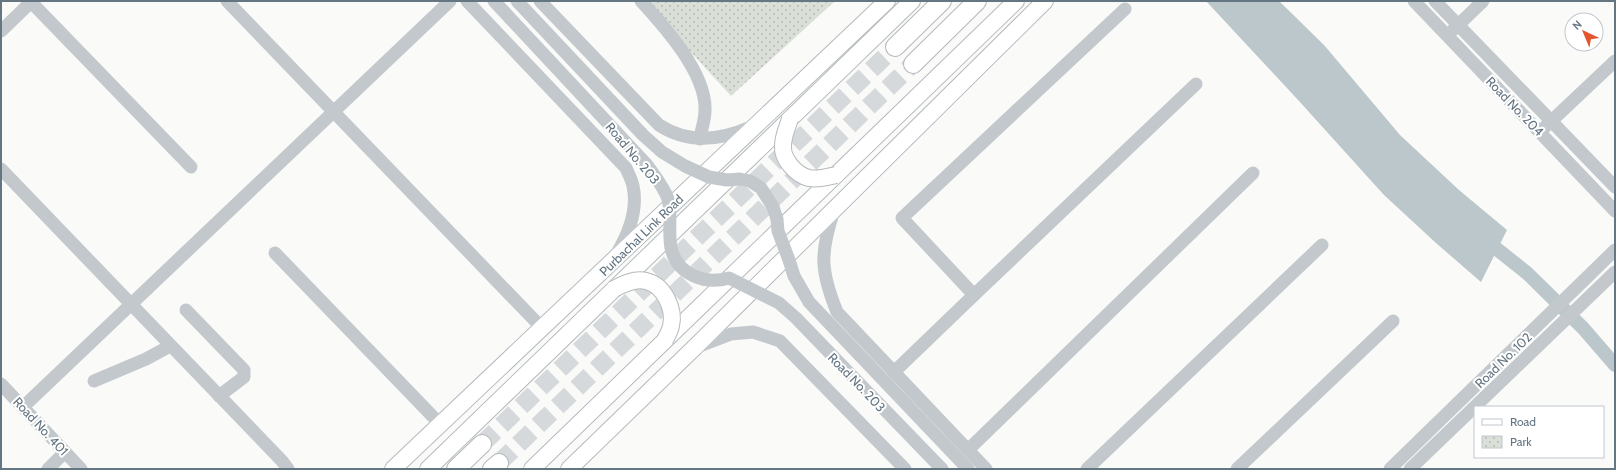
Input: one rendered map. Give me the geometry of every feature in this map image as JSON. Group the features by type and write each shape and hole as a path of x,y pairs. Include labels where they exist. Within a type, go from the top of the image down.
{"highway":[{"path":"895,46 942,1"},
{"path":"913,64 978,1"},
{"path":"456,469 482,444"}],"main road":[{"name":"Purbachal Link Road","path":"393,469 887,1"},
{"path":"428,469 912,1"},
{"path":"532,469 1016,1"},
{"path":"569,469 693,349 1045,1"},
{"path":"790,119 782,148 786,161 794,169 808,178 822,179 836,175"},
{"path":"614,290 627,283 637,280 647,281 659,288 671,306 671,326 665,340"}],"street":[{"path":"1,31 32,1 191,167"},
{"path":"227,1 542,328"},
{"path":"23,407 450,1"},
{"name":"Road No. 203","path":"467,1 626,168 633,185 634,204 632,221 612,263"},
{"name":"Road No. 203","path":"494,1 647,165 663,188 668,199 671,248 676,261 683,269 695,278 709,281 718,281 729,278 779,303 796,318 942,469"},
{"name":"Road No. 203","path":"517,1 644,135 662,152 685,166 709,177 727,180 740,179 750,181 761,188 773,207 777,219 778,231 794,276 808,302 968,469"},
{"path":"540,1 659,125 671,132 683,137 700,139 736,133 757,125"},
{"path":"641,1 680,48 703,91 705,112 700,139"},
{"name":"Road No. 204","path":"1414,1 1615,211"},
{"name":"Road No. 204","path":"1435,1 1615,187"},
{"path":"1447,35 1483,1"},
{"path":"974,295 902,218 1125,9"},
{"path":"1540,132 1615,61"},
{"path":"894,372 1196,84"},
{"path":"1,169 288,469"},
{"path":"968,450 1253,173"},
{"path":"834,210 826,235 823,254 828,288 837,312 986,469"},
{"path":"1087,469 1322,245"},
{"name":"Road No. 102","path":"1390,469 1615,250"},
{"path":"275,253 440,424"},
{"name":"Road No. 102","path":"1475,406 1613,274"},
{"path":"186,310 244,370 244,377 219,396"},
{"path":"1237,469 1393,321"},
{"name":"Road No. 203","path":"693,349 731,334 753,332 780,341 905,469"},
{"path":"94,381 146,359 170,346"},
{"name":"Road No. 401","path":"1,384 81,469"},
{"name":"Road No. 102","path":"1410,469 1474,407"},
{"path":"48,469 65,452"}],"green space":[{"path":"644,1 835,1 731,96"}],"shaded area":[{"path":"1206,1 1279,1 1324,45 1400,135 1459,190 1507,230 1481,282 1384,195"}],"waterway":[{"path":"1483,238 1527,273 1583,328 1615,365"}],"tunnel":[{"path":"482,444 895,47"},
{"path":"499,463 913,64"}]}
